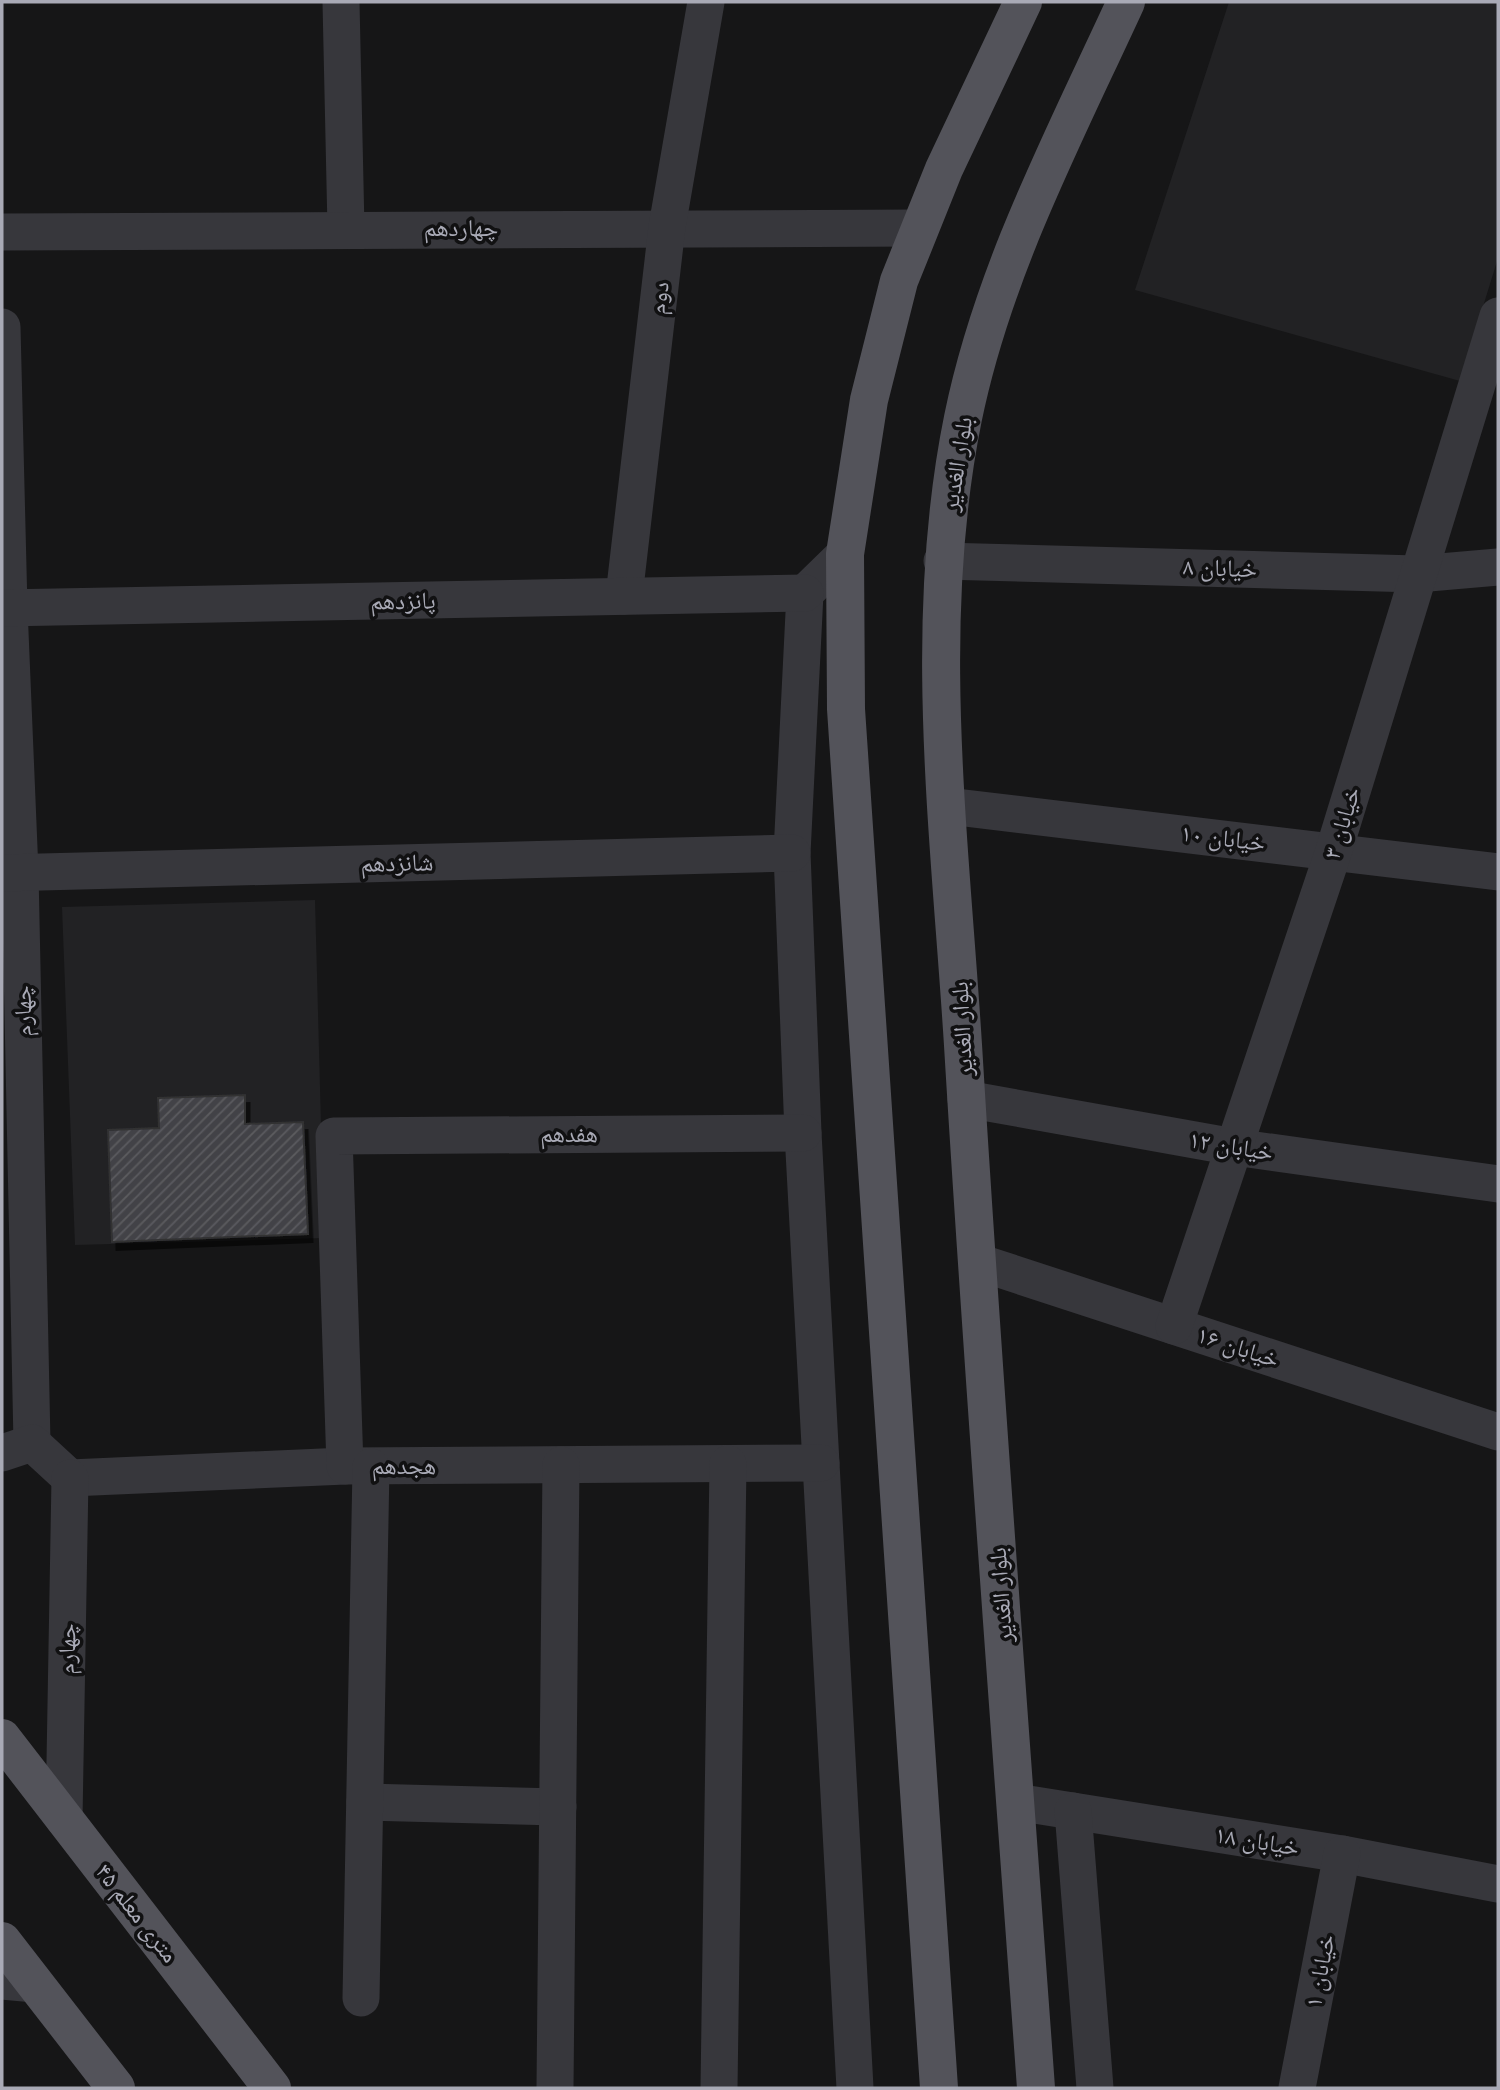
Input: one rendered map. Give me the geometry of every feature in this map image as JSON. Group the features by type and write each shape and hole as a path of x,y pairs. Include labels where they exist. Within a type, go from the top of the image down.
{"main road":[{"path":"939,2088 846,709 845,554 869,400 899,281 944,169 1023,2"},
{"name":"بلوار الغدیر","path":"1036,2088 966,1099 942,705 942,561 963,418 990,311 1031,207 1126,2"},
{"name":"۴۵ متری معلم","path":"2,1738 272,2088"},
{"path":"2,1941 18,1983 116,2088"}],"street":[{"path":"341,2 346,229"},
{"name":"دوم","path":"624,596 667,227 706,2"},
{"name":"چهاردهم","path":"2,232 667,227 920,228"},
{"name":"خیابان ۳","path":"1174,1326 1334,850 1498,316"},
{"name":"چهارم","path":"2,327 17,1448"},
{"path":"845,554 804,593 792,853 803,1133 855,2088"},
{"name":"خیابان ۸","path":"942,561 1417,574 1498,567"},
{"name":"پانزدهم","path":"5,608 804,593"},
{"name":"خیابان ۱۰","path":"948,806 1334,850 1498,872"},
{"name":"شانزدهم","path":"11,873 792,853"},
{"name":"خیابان ۱۲","path":"966,1099 1234,1147 1498,1184"},
{"name":"هفدهم","path":"358,1466 334,1136 803,1133"},
{"name":"خیابان ۱۶","path":"978,1262 1498,1432"},
{"path":"17,1448 70,1478"},
{"name":"هجدهم","path":"70,1478 358,1466 821,1463"},
{"path":"719,2088 728,1464"},
{"path":"555,2088 561,1465"},
{"path":"358,1466 365,1802 360,1998"},
{"name":"چهارم","path":"65,1819 70,1478"},
{"path":"365,1802 558,1807"},
{"name":"خیابان ۱۸","path":"1016,1802 1342,1854 1498,1884"},
{"path":"1073,1811 1095,2088"},
{"name":"خیابان ۱","path":"1297,2088 1342,1854"}],"shaded area":[{"path":"1229,2 1498,2 1498,258 1460,381 1135,290"},
{"path":"315,900 324,1238 75,1245 62,907"}],"building":[{"path":"245,1095 245,1124 303,1122 308,1234 112,1242 108,1130 159,1128 158,1098"}]}
